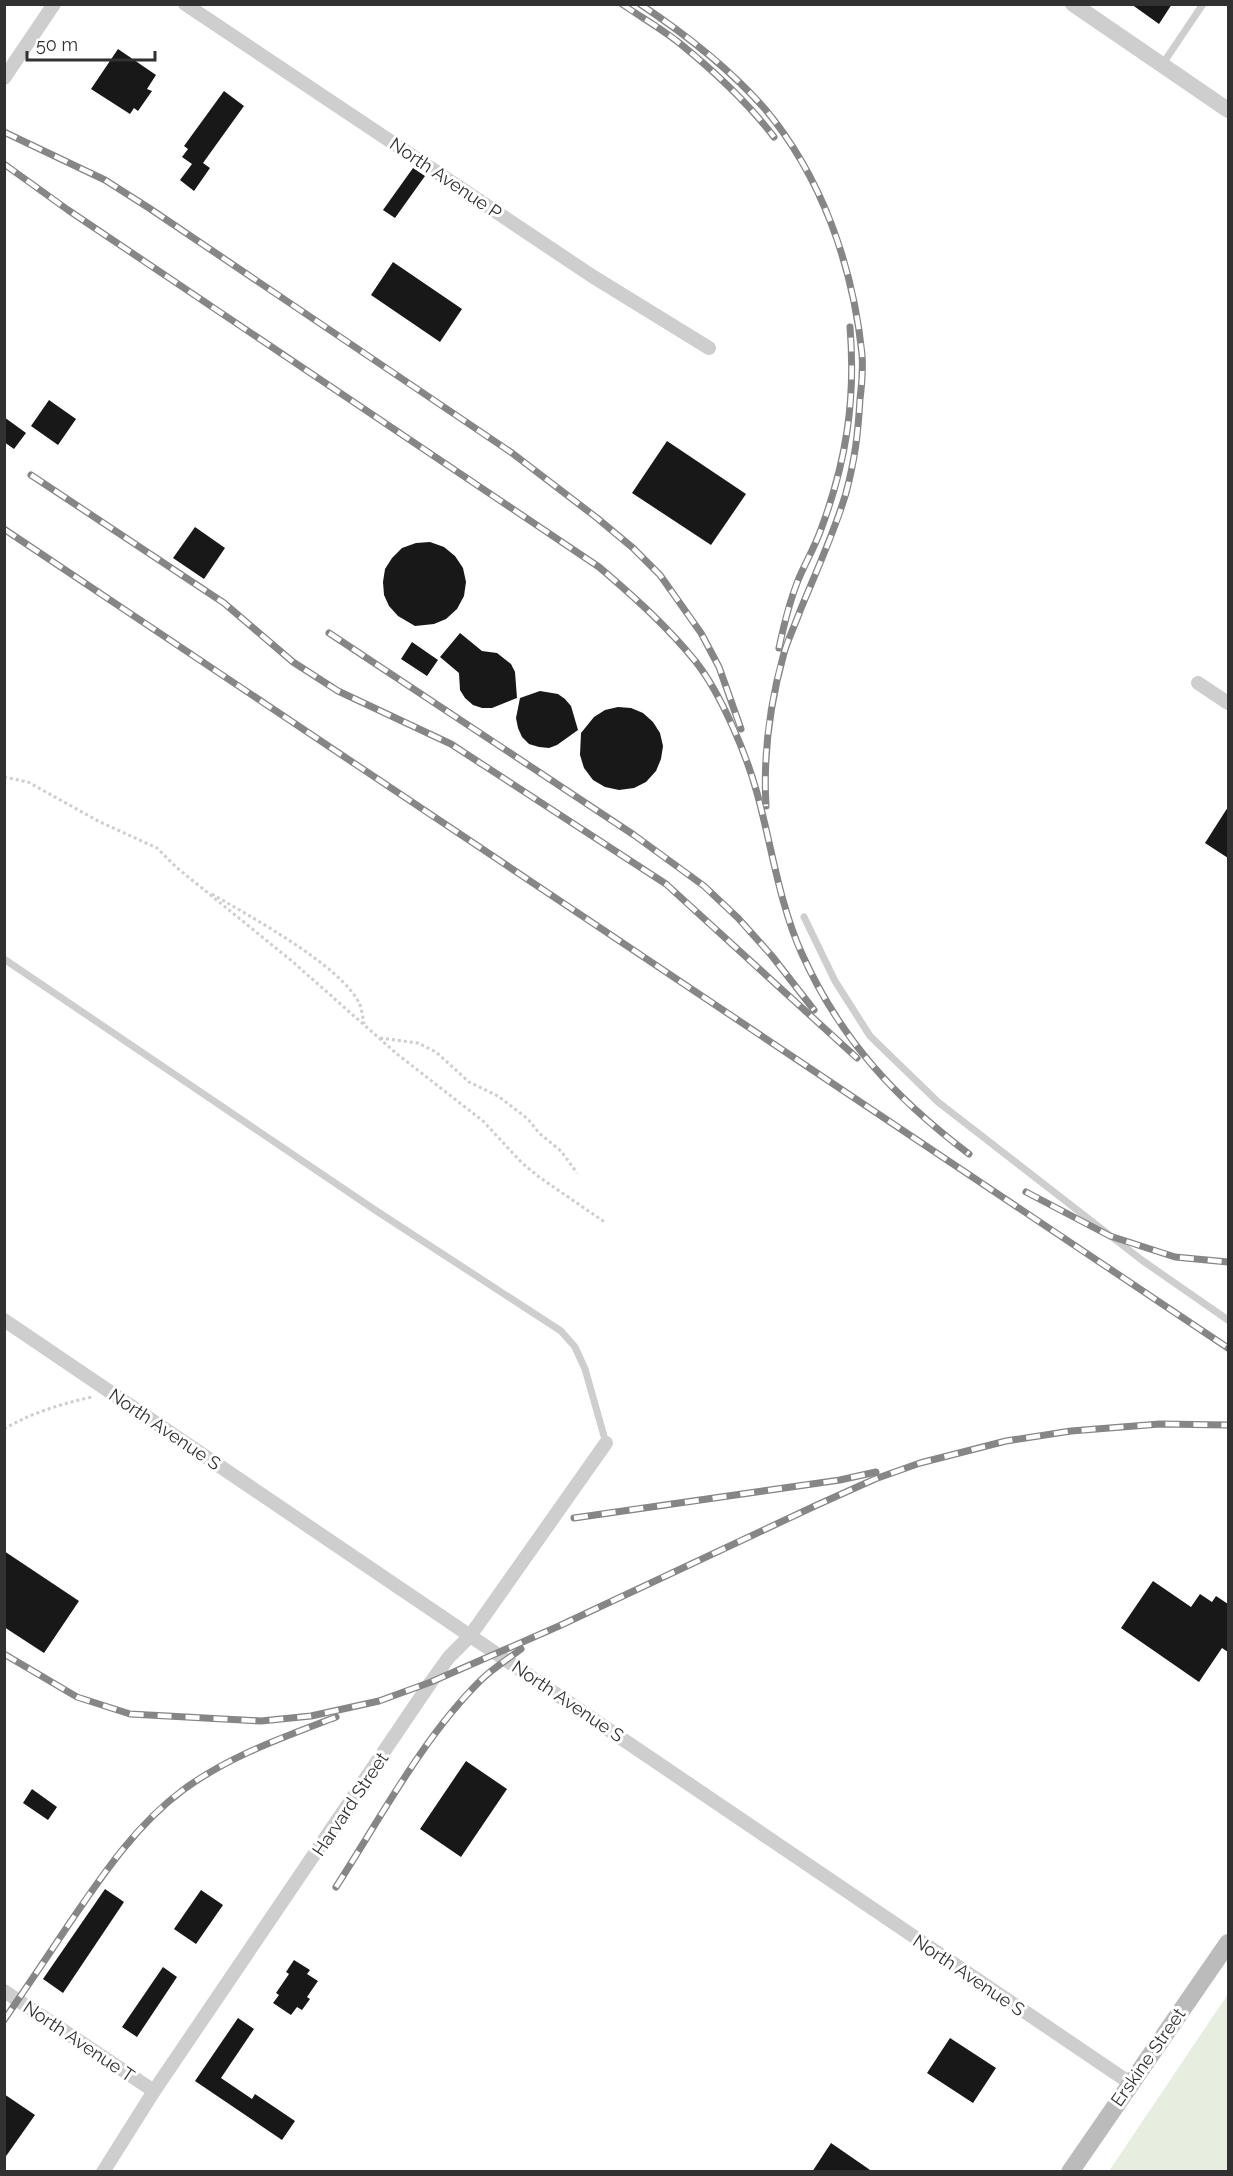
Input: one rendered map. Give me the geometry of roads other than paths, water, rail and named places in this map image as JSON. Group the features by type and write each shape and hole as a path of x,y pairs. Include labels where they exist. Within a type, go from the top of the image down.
{"main road":[{"name":"Erskine Street","path":"1070,2172 1228,1943"}],"street":[{"path":"4,78 54,4"},
{"name":"North Avenue P","path":"185,4 592,276 709,348"},
{"path":"1073,4 1228,110"},
{"path":"1198,683 1228,703"},
{"name":"North Avenue S","path":"4,1320 1130,2083"},
{"name":"Harvard Street","path":"103,2172 154,2091 431,1682 449,1657 470,1636 606,1443"},
{"name":"North Avenue T","path":"4,1991 154,2091"}],"lane":[{"path":"1162,65 1203,4"},
{"path":"804,917 835,981 870,1036 938,1102 1143,1261 1228,1320"},
{"path":"4,958 375,1210 561,1331 575,1347 585,1369 606,1443"}],"railway":[{"path":"622,4 683,46 742,100 774,137"},
{"path":"640,4 690,40 721,66 765,109 785,135 803,164 832,224 858,321 862,371 854,458 841,508 787,642 779,672 771,710 767,748 766,806"},
{"path":"4,132 105,180 149,208 512,453 597,518 633,548 660,575 701,633 719,667 741,729"},
{"path":"4,164 68,210 599,567 662,624 696,662 715,690 732,724 757,793 787,915 817,985 834,1014 872,1065 917,1111 969,1154"},
{"path":"779,648 793,595 829,506 842,456 852,381 850,327"},
{"path":"31,475 224,603 293,662 338,691 451,744 666,884 857,1058"},
{"path":"4,529 1228,1348"},
{"path":"329,633 634,835 704,886 738,918 772,956 814,1010"},
{"path":"1026,1192 1110,1236 1175,1257 1228,1262"},
{"path":"4,1654 77,1697 130,1714 261,1721 311,1716 379,1701 431,1682 559,1626 875,1479 920,1463 1006,1441 1071,1431 1160,1424 1228,1425"},
{"path":"574,1518 840,1480 876,1472"},
{"path":"336,1887 403,1779 440,1727 481,1680 521,1649"},
{"path":"4,2020 109,1868 150,1818 183,1790 219,1767 277,1740 336,1717"}]}
